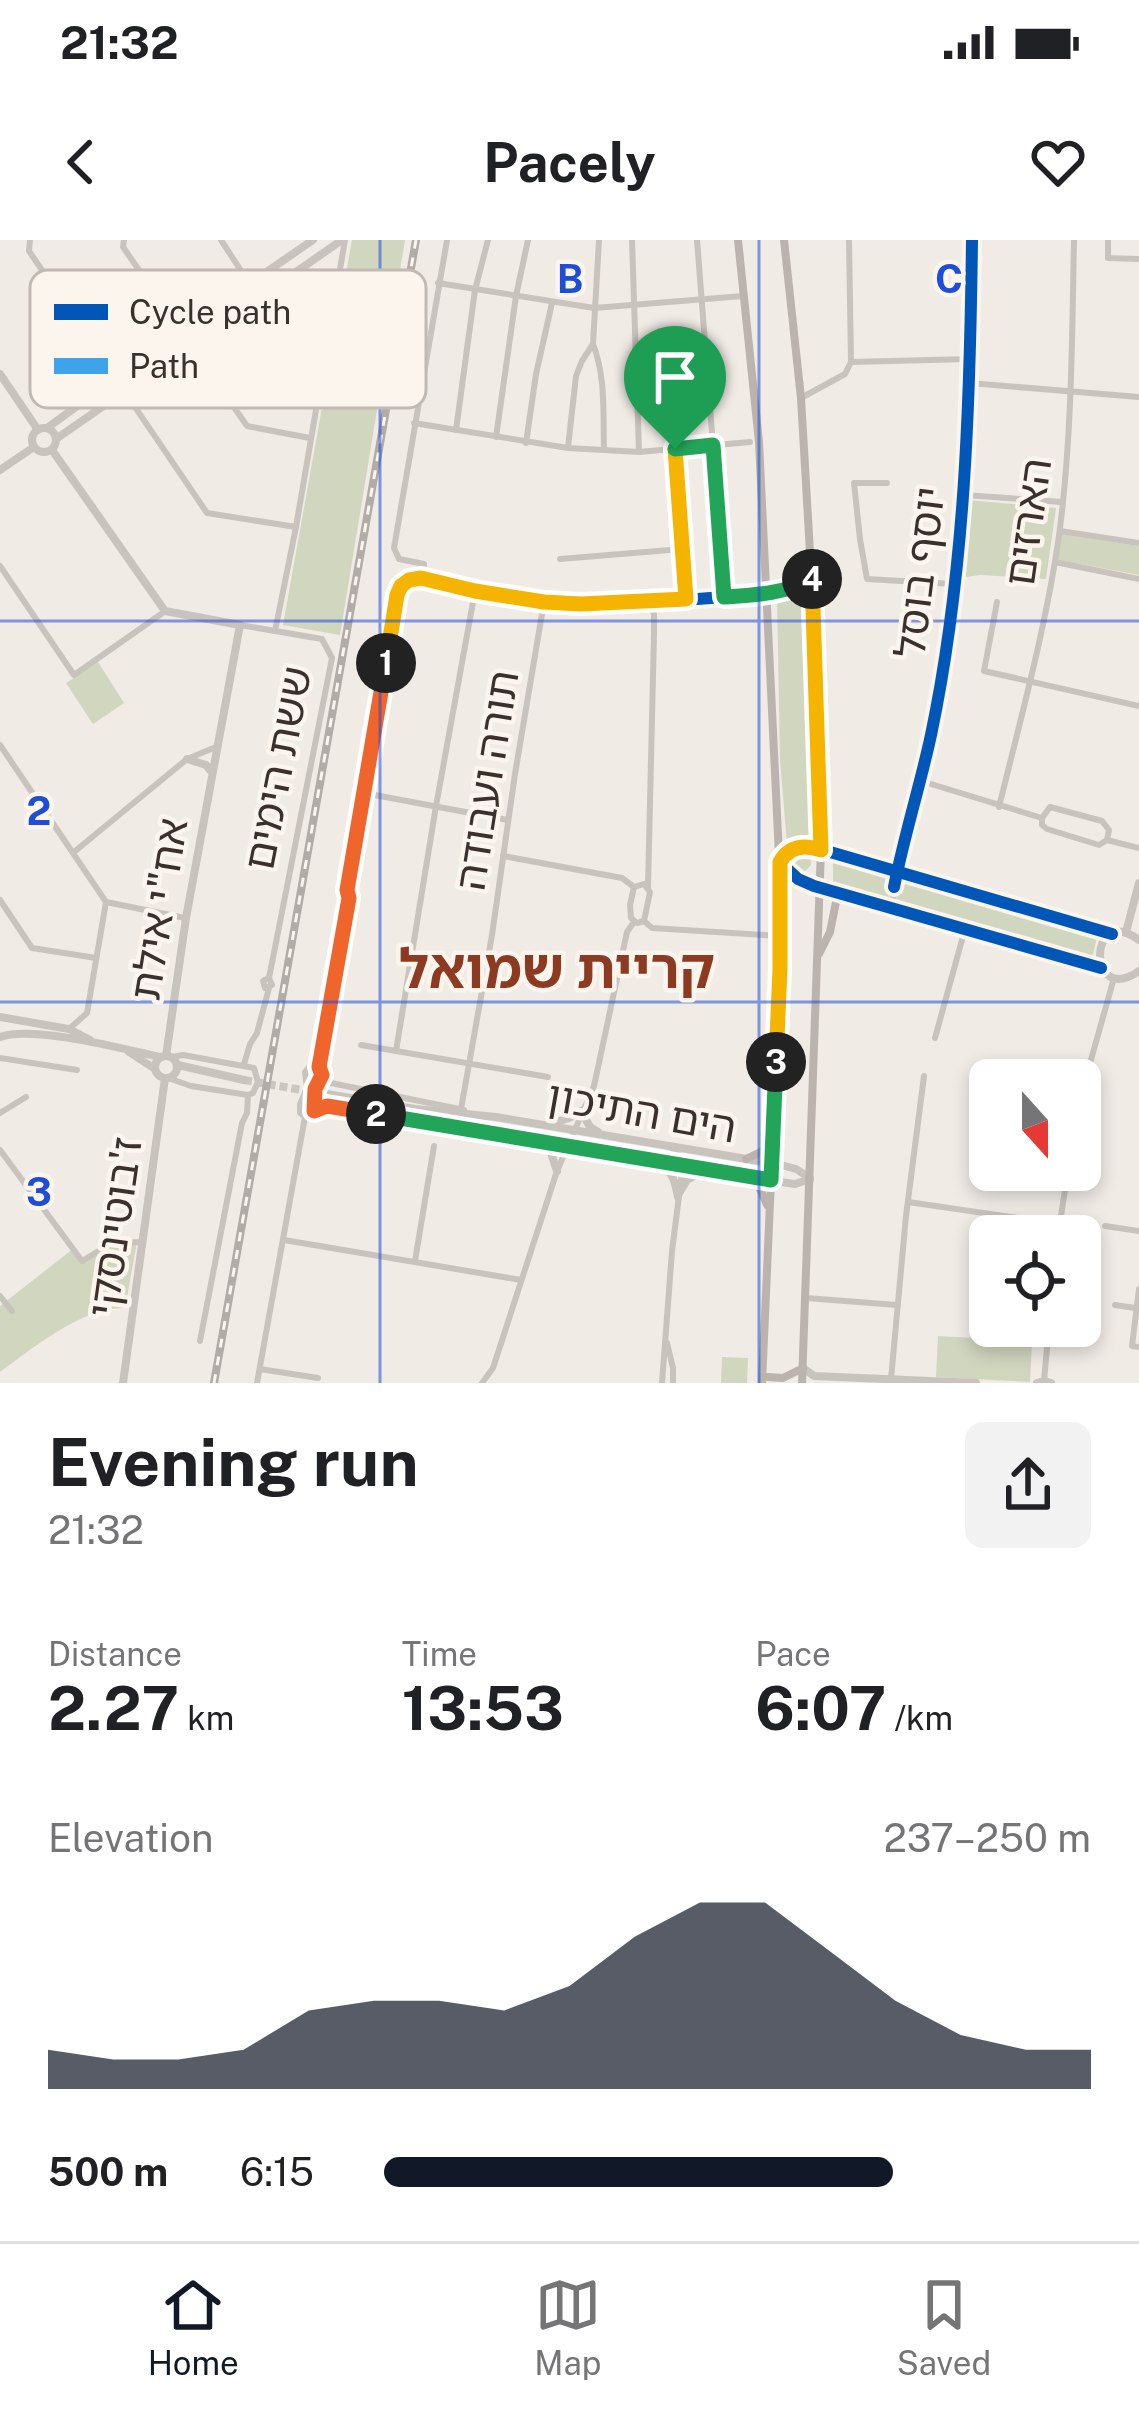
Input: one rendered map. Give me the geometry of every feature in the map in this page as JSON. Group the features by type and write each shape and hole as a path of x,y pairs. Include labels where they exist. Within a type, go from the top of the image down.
{"main road":[{"path":"738,240 759,442 780,862 764,1378 786,1377 803,1368"},
{"path":"784,240 801,398 821,829 802,1383"},
{"path":"768,594 812,578"},
{"path":"821,829 826,841 842,855"},
{"path":"818,955 830,932 838,892"},
{"path":"746,1159 767,1150 774,1141"},
{"path":"748,1176 760,1190 770,1217"}],"street":[{"path":"30,240 28,251 41,270"},
{"path":"124,240 123,247 139,270"},
{"path":"221,240 241,270"},
{"path":"269,270 314,240"},
{"path":"299,270 344,240"},
{"path":"339,270 344,240"},
{"path":"426,353 447,240"},
{"path":"456,430 475,290 488,240"},
{"path":"496,437 528,240"},
{"path":"598,240 593,344 600,361 604,450"},
{"path":"632,240 639,452"},
{"path":"698,240 724,597"},
{"path":"801,398 845,374 851,362 849,240"},
{"name":"יוסף בוסל","path":"891,907 931,737 953,584 963,494 972,240"},
{"name":"הארזים","path":"999,807 1060,531 1072,391 1074,240"},
{"path":"1108,240 1108,258 1139,259"},
{"path":"438,283 594,308 745,296"},
{"path":"526,443 552,303"},
{"path":"568,448 576,376 593,344"},
{"path":"851,362 970,359"},
{"path":"0,374 42,429 54,432 56,439"},
{"path":"969,383 1139,397"},
{"path":"52,449 40,451 32,440 72,408"},
{"path":"52,449 56,439 102,408"},
{"path":"134,408 207,513 296,526"},
{"path":"235,408 247,426 310,438"},
{"path":"274,631 315,408"},
{"path":"417,408 394,548 399,559 424,564 423,579"},
{"path":"414,423 568,448 639,452 750,442"},
{"path":"0,470 34,447"},
{"path":"0,566 74,675 165,611 52,449"},
{"path":"675,449 686,599"},
{"path":"887,484 854,483 867,579 953,584"},
{"path":"963,494 1062,502"},
{"path":"1060,531 1139,543"},
{"path":"560,559 682,549"},
{"path":"1055,562 1139,579"},
{"path":"314,1111 317,1070 401,586 423,579 544,602 581,604 768,594"},
{"path":"752,595 767,580"},
{"path":"396,1051 475,591"},
{"name":"תורה ועבודה","path":"461,1109 544,602"},
{"path":"644,921 649,906 654,634 649,602"},
{"path":"997,602 984,671 1139,706"},
{"name":"ששת הימים","path":"165,611 322,640 332,658 269,978 272,983 243,1066"},
{"name":"אח\"י אילת","path":"169,1067 186,918 240,625"},
{"path":"0,745 106,902 87,1013 69,1029"},
{"path":"74,852 187,759 216,747"},
{"path":"187,759 206,765 211,772"},
{"path":"919,780 1042,818"},
{"path":"364,794 508,820"},
{"path":"1107,840 1109,830 1102,821 1049,808 1042,818 1047,830 1099,844 1107,840 1139,848"},
{"path":"1137,975 1114,977 1101,968 820,887 798,879 780,862 798,847 821,850 1112,934 1126,932 1139,940"},
{"path":"503,856 622,878 634,887"},
{"path":"1126,932 1139,884"},
{"path":"634,887 648,887"},
{"path":"634,887 629,911 634,922"},
{"path":"0,900 32,948 96,958"},
{"path":"106,902 186,918"},
{"path":"482,1383 493,1368 572,1130 594,1086 627,932 634,922 644,921 652,928 780,936"},
{"path":"935,1038 965,929"},
{"path":"1101,968 1100,945 1112,934"},
{"path":"1091,1059 1114,977"},
{"path":"0,1017 69,1029 91,1041"},
{"path":"0,1037 16,1033 91,1041 169,1067 244,1080"},
{"path":"361,1045 548,1077"},
{"path":"123,1048 155,1070 169,1067 183,1055 254,1068 257,1076 242,1123 200,1342"},
{"path":"0,1058 77,1070"},
{"path":"169,1067 190,1086 248,1096"},
{"name":"ז'בוטינסקי","path":"123,1383 169,1067"},
{"path":"317,1070 331,1083 496,1117"},
{"path":"257,1383 305,1117 299,1107 307,1091 305,1072 317,1070"},
{"path":"891,1381 924,1076"},
{"path":"321,1093 415,1109"},
{"path":"0,1113 26,1097"},
{"path":"305,1117 327,1106 493,1132"},
{"name":"הים התיכון","path":"415,1109 496,1117 746,1159 796,1169 812,1179"},
{"name":"הים התיכון","path":"415,1109 493,1132 567,1146 795,1184 812,1179"},
{"path":"536,1124 560,1122 581,1111"},
{"path":"581,1111 590,1127 607,1136"},
{"path":"536,1140 550,1153 557,1171"},
{"path":"415,1262 434,1146"},
{"path":"662,1383 683,1165 668,1146"},
{"path":"0,1150 82,1261 112,1243 143,1242"},
{"path":"657,1161 670,1172 678,1197"},
{"path":"678,1197 686,1180 708,1169"},
{"path":"908,1202 997,1215"},
{"path":"1105,1226 1139,1231"},
{"path":"284,1240 521,1280"},
{"path":"1139,1289 1132,1346 1139,1347"},
{"path":"0,1296 12,1311"},
{"path":"806,1298 897,1305"},
{"path":"1115,1306 1136,1309"},
{"path":"666,1339 673,1383"},
{"path":"1044,1382 1047,1347"},
{"path":"662,1368 674,1367"},
{"path":"803,1368 814,1376 976,1383"},
{"path":"260,1369 318,1378"},
{"path":"764,1378 781,1383"}],"green space":[{"path":"352,240 405,240 400,270 347,270"},
{"path":"322,408 377,408 340,635 283,625"},
{"path":"968,500 1056,508 1046,579 959,578"},
{"path":"1062,534 1139,546 1139,575 1058,560"},
{"path":"803,594 811,865 795,874 789,869 780,759 777,599"},
{"path":"98,662 124,703 93,724 66,683"},
{"path":"833,855 895,872 888,903 833,888"},
{"path":"899,873 1099,929 1091,962 894,905"},
{"path":"137,1242 125,1308 76,1321 0,1372 0,1306 73,1249 83,1261 112,1243"},
{"path":"938,1336 969,1338 969,1347 1032,1347 1030,1382 936,1377"},
{"path":"722,1357 748,1358 747,1383 721,1383"}],"tunnel":[{"path":"244,1080 319,1093"}],"railway":[{"path":"411,270 416,240"},
{"path":"214,1383 386,408"}],"marked path":[{"path":"713,445 724,597"}],"cycle path":[{"path":"894,887 931,735 951,613 967,426 972,240"},
{"path":"319,1068 402,584 426,581 517,598 580,603 768,594"},
{"path":"1101,968 814,886 780,862 791,850 813,847 1112,934"}],"district":[{"name":"קריית שמואל","path":"557,968"}],"route":[{"path":"713,445 724,597 773,593 812,578 821,850 798,847 780,862 771,1180 327,1106 314,1111 401,586 421,578 475,591 581,604 686,599 675,449 713,445"}]}
